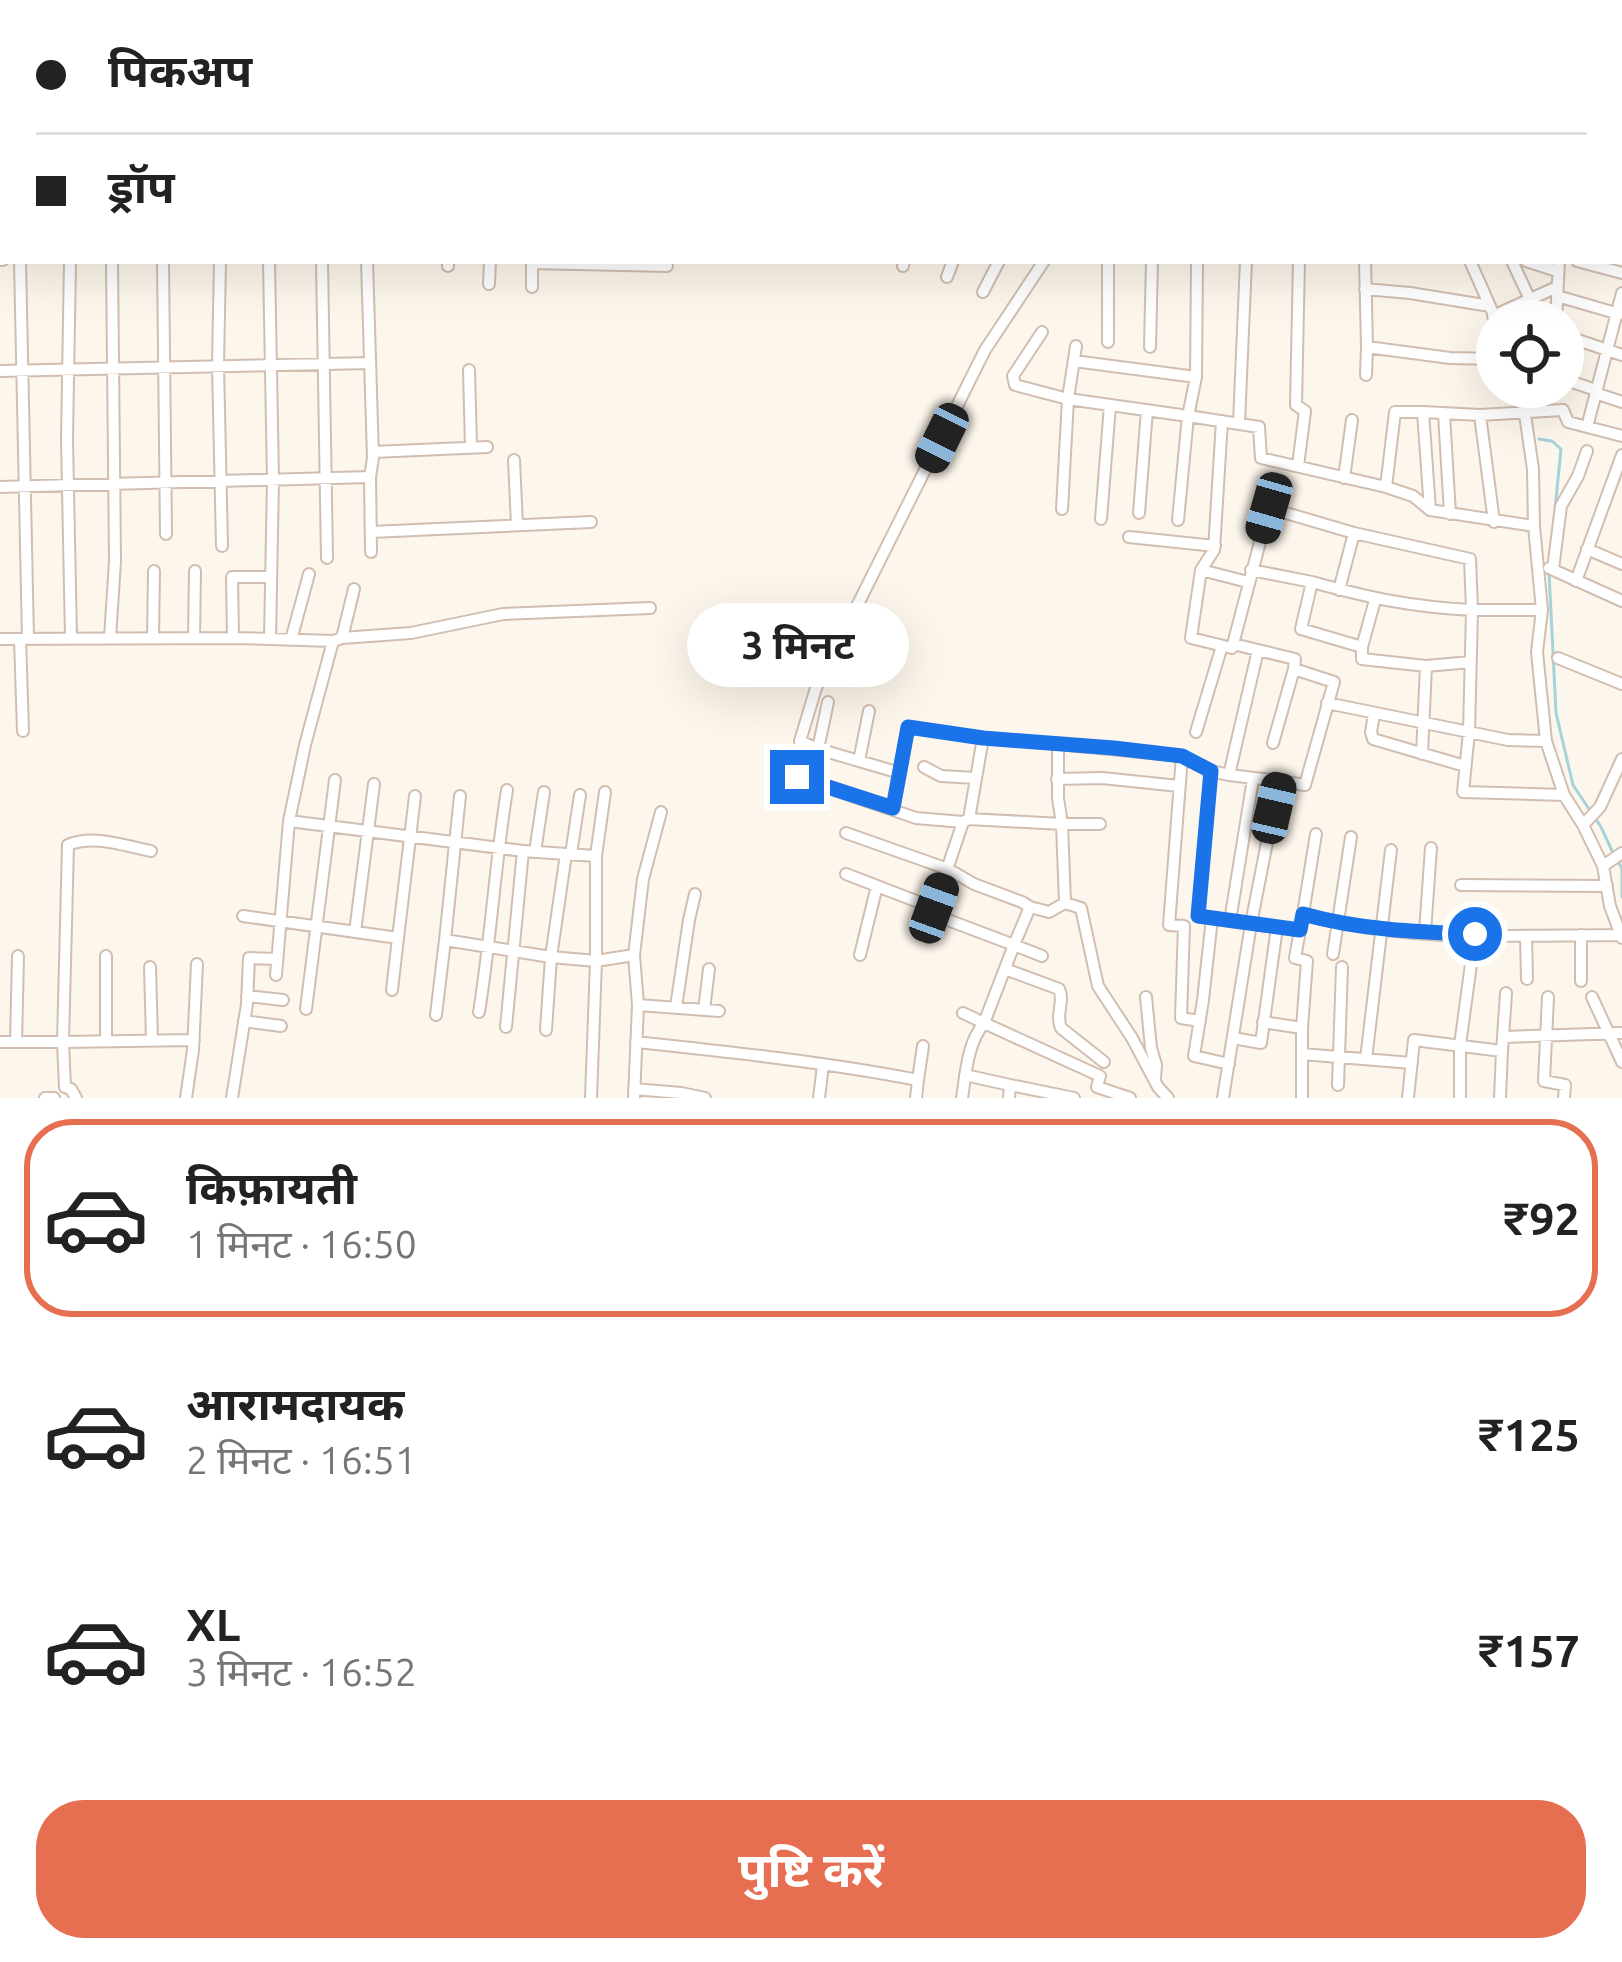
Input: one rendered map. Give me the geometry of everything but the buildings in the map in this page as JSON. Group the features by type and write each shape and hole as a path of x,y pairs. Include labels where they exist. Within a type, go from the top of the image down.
{"street":[{"path":"1436,0 1466,0"},
{"path":"20,264 23,731"},
{"path":"70,264 71,638"},
{"path":"110,638 116,484 112,264"},
{"path":"163,264 166,534"},
{"path":"220,264 222,546"},
{"path":"269,264 270,639"},
{"path":"322,264 327,558"},
{"path":"367,264 371,552"},
{"path":"489,284 490,264"},
{"path":"532,264 532,287"},
{"path":"600,264 667,266"},
{"path":"947,277 952,264"},
{"path":"983,292 997,264"},
{"path":"900,773 800,742 816,688 985,350 1042,264"},
{"path":"1108,264 1108,342"},
{"path":"1150,346 1152,264"},
{"path":"1178,520 1196,376 1197,264"},
{"path":"1240,424 1246,264"},
{"path":"1298,466 1306,411 1296,405 1299,264"},
{"path":"1365,264 1366,375"},
{"path":"1471,264 1487,300"},
{"path":"1514,264 1531,298"},
{"path":"1557,300 1558,266"},
{"path":"1365,289 1410,292 1476,310"},
{"path":"1527,300 1557,292 1619,314"},
{"path":"1586,427 1622,293"},
{"path":"1042,332 1013,376 1019,388 1068,400 1259,427 1261,458 1386,487 1413,496 1430,510 1534,526"},
{"path":"1584,342 1622,355"},
{"path":"1063,509 1068,400 1076,346"},
{"path":"1367,347 1476,359"},
{"path":"1074,361 1196,376"},
{"path":"0,370 370,363"},
{"path":"470,370 471,447"},
{"path":"1584,387 1622,402"},
{"path":"1101,519 1110,405"},
{"path":"1303,914 1381,930 1621,937 1607,886 1612,860 1564,795 1546,741 1537,652 1542,610 1526,408"},
{"path":"1139,513 1147,410"},
{"path":"1386,487 1395,412 1480,415 1563,410 1568,422 1622,436"},
{"path":"1424,412 1430,510"},
{"path":"1444,414 1450,514"},
{"path":"1480,415 1494,522"},
{"path":"1344,478 1352,420"},
{"path":"893,808 908,727 1182,756 1228,776 1304,785 1334,682 1258,650 1191,638 1201,570 1215,546 1222,421"},
{"path":"373,452 488,447"},
{"path":"1553,569 1561,506 1587,451"},
{"path":"1576,581 1622,455"},
{"path":"514,460 517,525"},
{"path":"0,487 370,477"},
{"path":"1196,732 1269,508 1470,559 1469,732 1462,792 1564,795"},
{"path":"371,532 591,522"},
{"path":"1339,590 1354,533"},
{"path":"1129,537 1215,546"},
{"path":"1587,549 1622,563"},
{"path":"1538,567 1553,569 1622,602"},
{"path":"1201,570 1312,582 1426,608 1542,610"},
{"path":"194,638 195,571"},
{"path":"153,638 154,572"},
{"path":"291,640 309,574"},
{"path":"233,638 232,577 272,577"},
{"path":"1273,743 1312,582"},
{"path":"275,975 289,821 305,745 354,589"},
{"path":"1375,600 1362,659 1426,666 1471,662"},
{"path":"0,639 337,640 411,633 503,614 650,608"},
{"path":"1301,629 1362,647"},
{"path":"1228,776 1258,650"},
{"path":"1558,658 1622,684"},
{"path":"1422,754 1426,666"},
{"path":"818,749 828,702"},
{"path":"1327,703 1508,740 1546,741"},
{"path":"859,761 868,711"},
{"path":"1374,714 1373,739 1465,766"},
{"path":"983,738 966,820 932,914 1042,956"},
{"path":"846,833 948,869 1030,907 1049,912 1061,908 1065,903 1058,744"},
{"path":"1182,756 1169,925 1184,926 1181,1018 1200,1022"},
{"path":"1587,822 1600,807 1622,759"},
{"path":"924,767 941,776 976,778"},
{"path":"1211,771 1198,916 1300,930"},
{"path":"797,777 916,818 1100,824"},
{"path":"1058,779 1179,786"},
{"path":"1230,921 1253,779"},
{"path":"306,1010 335,780"},
{"path":"1238,1098 1224,1092 1280,782"},
{"path":"355,932 374,784"},
{"path":"479,1012 507,790"},
{"path":"506,1027 529,851 544,792"},
{"path":"591,1098 596,856 605,792"},
{"path":"546,1030 550,957 580,795"},
{"path":"392,990 415,796"},
{"path":"436,1015 460,796"},
{"path":"662,812 643,879 634,955 638,1005 634,1094 681,1093 705,1098"},
{"path":"289,821 596,856"},
{"path":"1303,1098 1307,961 1295,958 1316,834"},
{"path":"1333,954 1352,837"},
{"path":"65,1087 68,845 99,841 151,851"},
{"path":"1425,932 1431,848"},
{"path":"1366,1059 1391,850"},
{"path":"846,874 934,908"},
{"path":"1462,885 1607,886"},
{"path":"860,955 877,886"},
{"path":"676,1007 695,894"},
{"path":"1065,903 1081,908 1098,986 1168,1098"},
{"path":"962,1098 977,1032 1030,907"},
{"path":"243,916 398,938"},
{"path":"1212,918 1194,1056 1228,1064"},
{"path":"1233,1038 1261,1043 1276,927"},
{"path":"1460,1098 1460,1045 1475,934"},
{"path":"1581,935 1581,981"},
{"path":"1526,936 1527,979"},
{"path":"445,940 596,961 634,955"},
{"path":"16,1042 18,956"},
{"path":"106,956 106,1041"},
{"path":"232,1098 249,958 277,959"},
{"path":"186,1098 197,964"},
{"path":"151,967 152,1040"},
{"path":"1338,1085 1342,967"},
{"path":"704,1010 709,969"},
{"path":"1005,969 1059,989 1061,1028 1104,1062"},
{"path":"1500,1098 1506,993"},
{"path":"247,996 283,1000"},
{"path":"1548,997 1544,1081 1565,1085 1564,1098"},
{"path":"1592,997 1622,1062"},
{"path":"1146,998 1154,1081"},
{"path":"638,1005 719,1012"},
{"path":"963,1013 1100,1076 1094,1092 1130,1098"},
{"path":"244,1021 281,1026"},
{"path":"1263,1022 1302,1028"},
{"path":"1408,1098 1414,1040 1503,1044 1545,1036 1622,1033"},
{"path":"0,1042 194,1040"},
{"path":"636,1042 918,1080"},
{"path":"916,1098 923,1046"},
{"path":"1302,1054 1412,1063"},
{"path":"819,1098 823,1065"},
{"path":"965,1076 1010,1092 1074,1098"},
{"path":"51,1098 65,1087 76,1098"}],"waterway":[{"path":"1539,439 1561,449 1555,509"},
{"path":"1549,572 1556,713 1573,785 1614,855"},
{"path":"1619,863 1622,897"}],"route":[{"path":"797,777 893,808 908,727 1182,756 1211,771 1198,916 1300,930 1303,914 1381,930 1475,934"}]}
